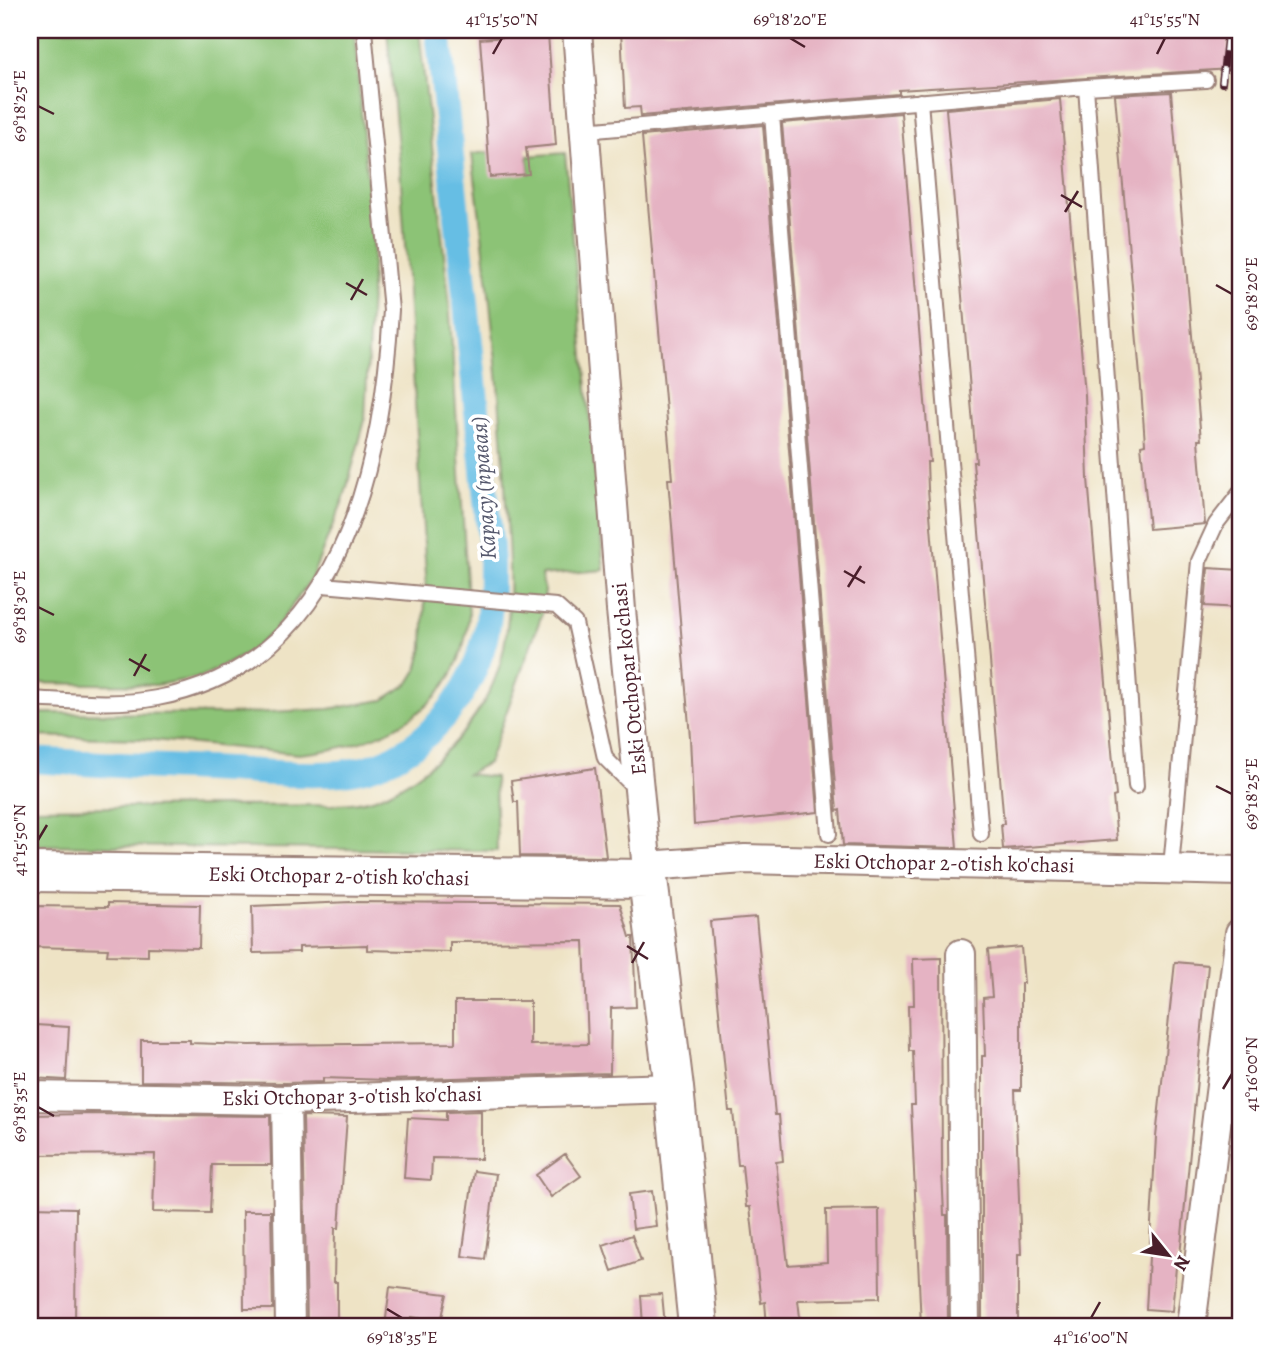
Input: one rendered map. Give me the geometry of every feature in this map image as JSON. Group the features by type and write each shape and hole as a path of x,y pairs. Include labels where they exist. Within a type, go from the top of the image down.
{"street":[{"name":"Eski Otchopar ko'chasi","path":"577,30 621,610 698,1326"},
{"name":"Eski Otchopar 2-o'tish ko'chasi","path":"30,872 648,873 745,859 1171,867 1240,871"},
{"path":"1191,1326 1240,933"},
{"path":"961,954 965,1326"},
{"name":"Eski Otchopar 3-o'tish ko'chasi","path":"30,1096 286,1100 674,1088"},
{"path":"286,1100 290,1326"}],"lane":[{"path":"30,699 134,701 170,695 215,680 243,667 268,649 301,616 323,585 349,526 372,456 384,394 390,338 391,310 364,30"},
{"path":"584,131 1086,87 1206,80"},
{"path":"1086,87 1136,786"},
{"path":"920,102 981,834"},
{"path":"772,115 829,834"},
{"path":"1171,867 1199,561 1216,524 1240,493"},
{"path":"323,585 427,592 556,606 575,623 604,758 640,794"}],"green space":[{"path":"30,30 354,30 373,248 365,420 344,498 311,579 273,632 248,653 201,677 156,685 30,683"},
{"path":"387,30 419,30 449,299 469,615 463,648 451,675 434,698 412,717 388,731 330,750 299,754 143,739 30,736 30,713 228,714 329,709 383,700 409,683 417,670 423,647 426,575 400,168"},
{"path":"488,152 529,173 527,156 565,153 604,570 541,575 545,591 542,614 488,763 467,774 495,777 497,851 30,845 30,808 332,805 373,799 418,775 469,725 482,705 500,664 509,606 504,462 497,374 472,154"}],"building":[{"path":"621,30 1227,30 1230,69 899,90 899,94 641,116 640,107 625,108"},
{"path":"548,34 556,145 526,148 529,174 490,177 480,39"},
{"path":"1171,92 1201,440 1198,440 1205,524 1149,529 1141,445 1145,444 1141,387 1115,95"},
{"path":"1060,99 1085,395 1088,479 1116,796 1113,797 1117,840 1003,849 1001,824 1004,824 946,109"},
{"path":"901,113 930,462 927,462 928,489 957,848 843,845 840,810 837,811 782,123"},
{"path":"763,125 818,812 694,825 690,737 668,479 672,479 642,136"},
{"path":"1208,568 1240,570 1240,608 1205,606"},
{"path":"595,768 606,857 520,856 518,802 514,802 511,781"},
{"path":"352,902 620,904 630,937 633,937 636,1007 611,1008 610,1073 389,1080 323,1078 323,1082 286,1083 141,1081 141,1040 190,1040 190,1043 250,1045 455,1043 455,1001 530,1001 530,1045 588,1044 584,941 450,942 450,952 367,950 367,945 299,947 299,952 253,953 252,906"},
{"path":"108,903 200,905 199,948 148,947 148,956 107,955 108,949 33,947 33,906 108,907"},
{"path":"756,917 775,1115 779,1115 783,1161 776,1162 788,1265 827,1262 826,1210 879,1209 880,1298 798,1300 801,1326 767,1326 765,1302 761,1303 750,1207 746,1207 742,1165 738,1165 733,1111 729,1111 710,921"},
{"path":"1021,947 1024,983 1021,983 1021,1090 1015,1090 1021,1254 1018,1254 1018,1326 982,1326 982,1056 985,1056 983,998 992,997 988,950"},
{"path":"941,958 942,1170 944,1215 947,1215 948,1326 921,1326 911,1105 915,1105 913,1051 909,1051 908,1005 914,1005 913,959"},
{"path":"1175,962 1208,965 1180,1256 1177,1256 1172,1311 1146,1309 1156,1137"},
{"path":"35,1025 69,1027 66,1080 32,1078"},
{"path":"481,1111 481,1159 432,1158 431,1180 404,1178 408,1118 446,1120 446,1112"},
{"path":"30,1115 270,1116 271,1165 212,1165 210,1213 153,1212 155,1154 30,1155"},
{"path":"303,1116 347,1117 339,1228 335,1228 334,1282 337,1282 337,1326 307,1326"},
{"path":"565,1154 581,1176 551,1197 536,1175"},
{"path":"474,1171 496,1174 485,1259 462,1256"},
{"path":"652,1191 656,1226 633,1229 629,1194"},
{"path":"30,1207 76,1208 75,1326 30,1326"},
{"path":"243,1211 271,1211 273,1309 244,1309"},
{"path":"632,1235 641,1261 612,1271 603,1245"},
{"path":"390,1287 447,1294 441,1322 411,1317 410,1326 385,1326"},
{"path":"662,1294 665,1326 643,1326 641,1295"}],"waterway":[{"name":"Карасу (правая)","path":"30,760 288,774 349,772 374,766 397,756 418,742 453,706 467,685 487,627 491,593 491,548 438,30"}],"railway":[{"path":"1222,83 1228,30"}]}
